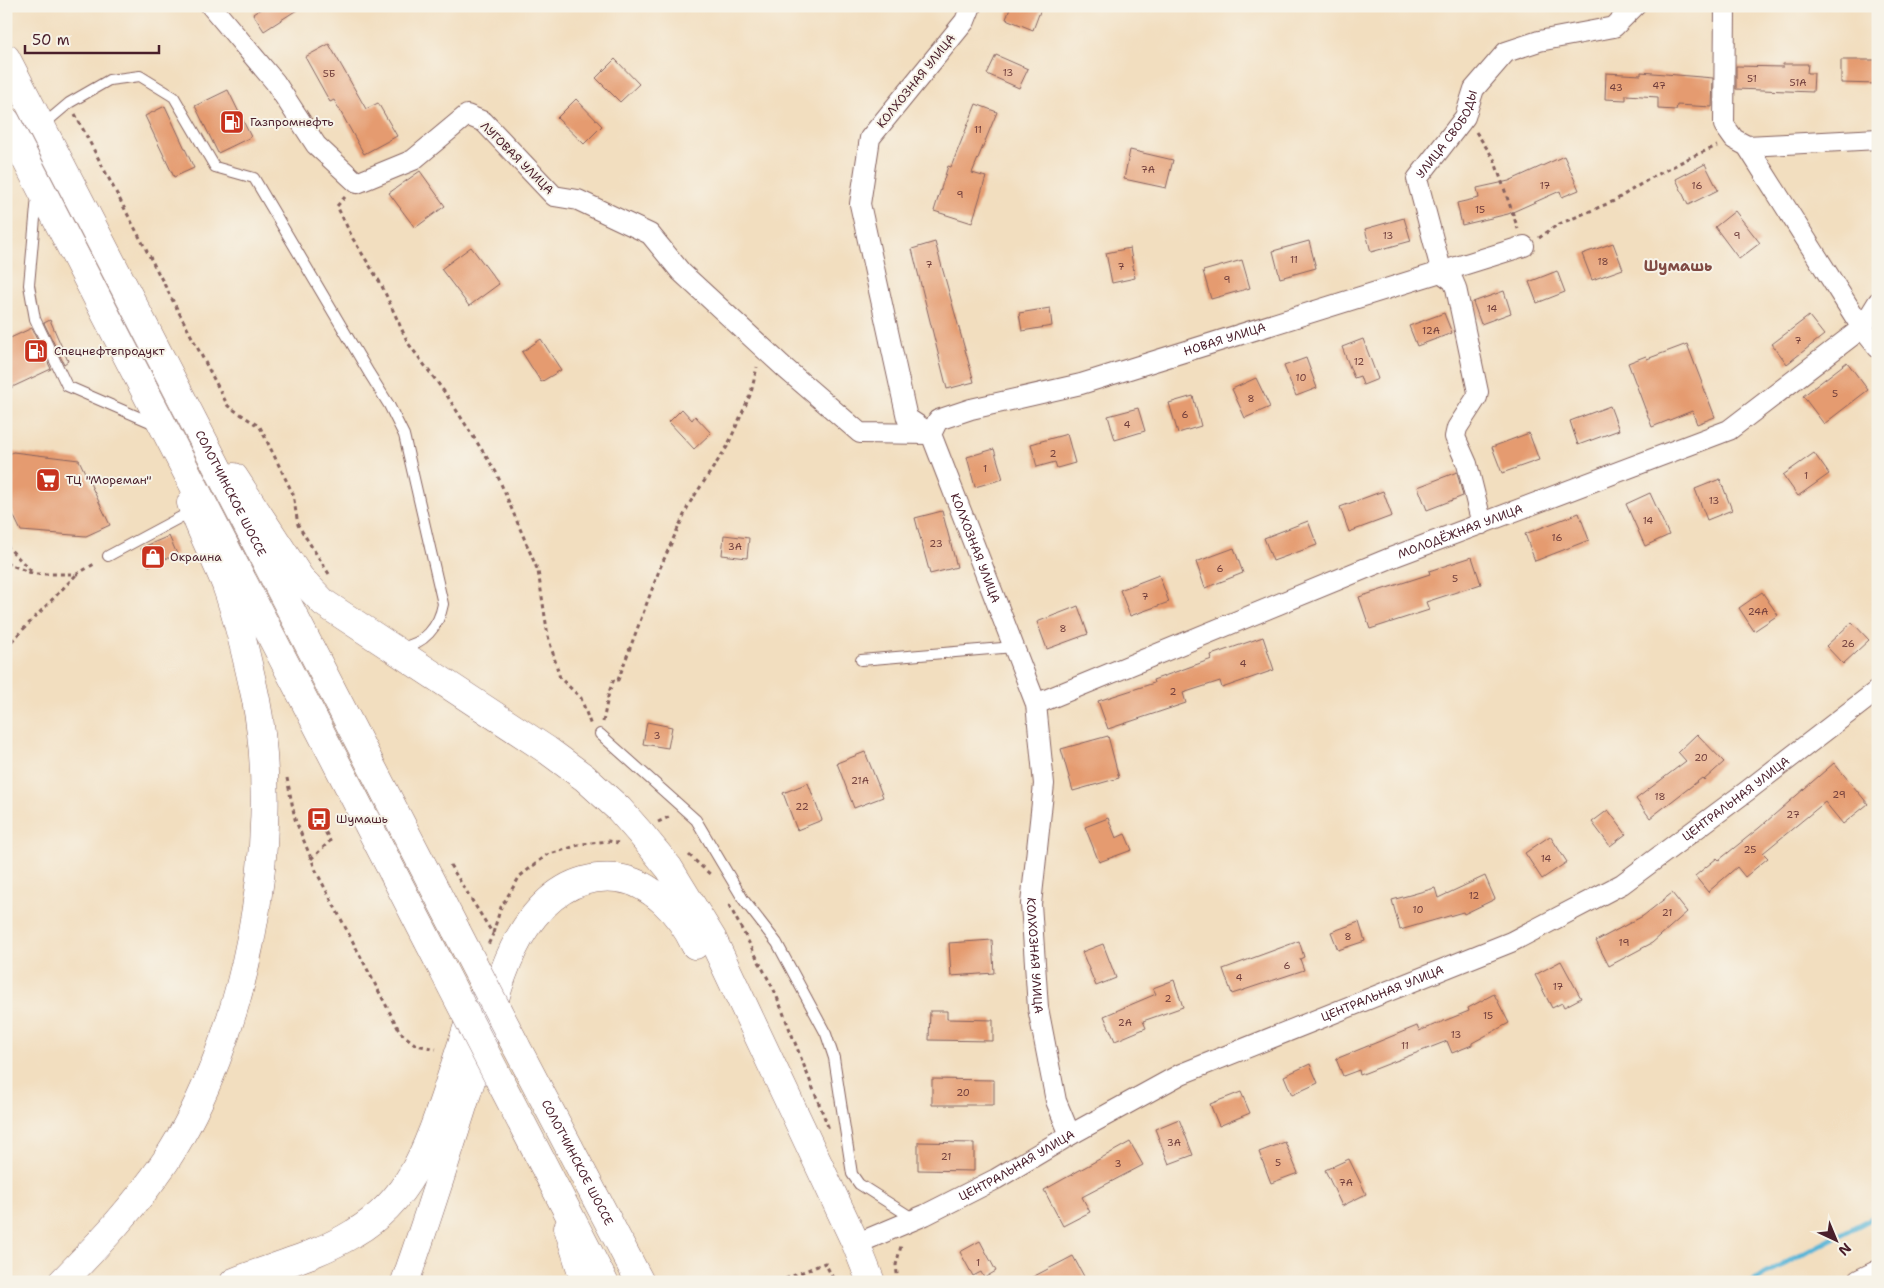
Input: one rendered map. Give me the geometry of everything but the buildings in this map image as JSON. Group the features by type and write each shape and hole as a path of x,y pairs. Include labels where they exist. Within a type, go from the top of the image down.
{"main road":[{"name":"СОЛОТЧИНСКОЕ ШОССЕ","path":"6,58 515,1044 640,1282"},
{"path":"6,121 604,1282"},
{"path":"175,385 300,578 324,603 546,750 585,778 641,834 668,868 712,938 851,1235 871,1282"},
{"path":"62,1282 115,1227 141,1195 165,1162 190,1119 226,1035 250,944 263,852 264,778 256,702 247,660 228,592 193,510 168,433"},
{"path":"235,1281 329,1246 354,1233 382,1214 407,1185 429,1141 489,959 500,936 520,904 548,877 562,870 592,861 609,862 644,872 672,892 712,938"},
{"path":"405,1282 506,968 515,947 526,927 547,902 561,891 587,878 603,876 621,878 654,893 677,916 691,937 792,1149 851,1235"},
{"path":"554,1186 582,1273 583,1282"},
{"path":"411,1282 417,1249"}],"street":[{"path":"211,6 275,82 316,145 357,183"},
{"name":"КОЛХОЗНАЯ УЛИЦА","path":"971,6 965,20 870,138 860,204 907,418 931,434 1036,704 1044,784 1031,904 1038,1008 1056,1101 1070,1135"},
{"name":"УЛИЦА СВОБОДЫ","path":"1442,273 1417,179 1465,117 1474,89 1506,52 1539,40 1614,27 1635,6"},
{"path":"1725,6 1724,124 1741,142 1862,328 1878,348"},
{"name":"ЛУГОВАЯ УЛИЦА","path":"357,183 413,160 467,115 476,118 484,122 554,196 578,200 650,234 681,272 762,348 860,433 931,434"},
{"path":"1741,142 1878,139"},
{"name":"НОВАЯ УЛИЦА","path":"931,434 938,420 971,409 1081,384 1524,246"},
{"path":"1442,273 1454,281 1478,392 1454,433 1467,464 1482,524"},
{"path":"1862,328 1878,302"},
{"name":"МОЛОДЁЖНАЯ УЛИЦА","path":"1036,704 1393,557 1730,430 1862,328"},
{"name":"ЦЕНТРАЛЬНАЯ УЛИЦА","path":"851,1235 914,1219 996,1179 1070,1135 1182,1074 1511,942 1622,884 1747,792 1878,690"},
{"path":"1860,1282 1878,1273"}],"lane":[{"path":"42,125 69,103 109,80 140,76 174,97 215,167 254,178 389,405 404,435 443,604 437,625 428,635 409,646 392,648"},
{"path":"38,183 29,285 35,319 67,386 168,433"},
{"path":"108,556 193,510"},
{"path":"861,660 1014,647"},
{"path":"600,734 696,820 743,899 777,943 826,1034 834,1058 852,1174 859,1184 914,1219"}],"path":[{"path":"69,103 228,406 260,427 293,494 298,525 331,578"},
{"path":"1465,117 1494,159 1524,246 1557,225 1614,202 1649,179 1691,157 1741,142"},
{"path":"357,183 337,206 352,238 381,284 408,342 446,394 496,472 538,571 548,636 560,678 581,698 590,725 600,734 609,692 614,679 618,680 660,568 689,504 727,447 750,393 762,348"},
{"path":"6,545 34,574"},
{"path":"6,651 7,646 78,574 108,556"},
{"path":"6,563 34,574 78,574"},
{"path":"311,859 330,841 319,819"},
{"path":"684,850 713,876"},
{"path":"726,901 775,992 831,1135"},
{"path":"898,1282 896,1265 899,1249 903,1242"},
{"path":"778,1282 825,1263 835,1282"}],"waterway":[{"path":"1750,1282 1878,1215"}],"place":[{"name":"Газпромнефть","path":"232,122"},
{"name":"Спецнефтепродукт","path":"36,351"},
{"name":"ТЦ \"Мореман\"","path":"48,480"},
{"name":"Окраина","path":"153,557"},
{"name":"Шумашь","path":"319,819"}],"district":[{"name":"Шумашь","path":"1678,266"}]}
